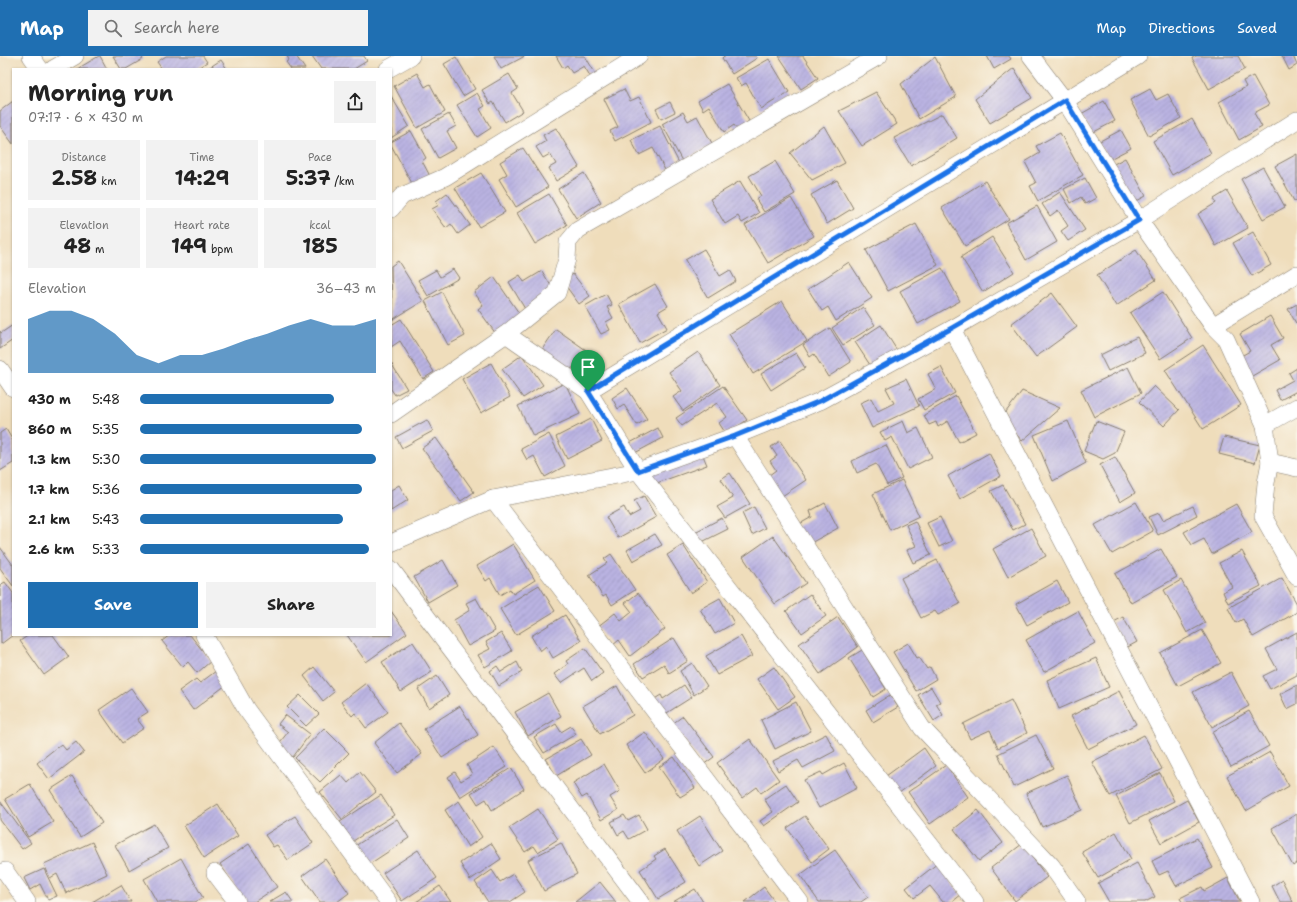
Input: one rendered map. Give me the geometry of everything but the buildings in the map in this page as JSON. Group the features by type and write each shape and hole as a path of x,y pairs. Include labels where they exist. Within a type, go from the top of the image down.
{"street":[{"path":"31,56 39,68"},
{"path":"55,68 75,56"},
{"path":"390,68 411,56"},
{"path":"392,208 402,196 445,177 639,56"},
{"path":"392,413 506,334 557,293 567,259 568,242 578,230 879,56"},
{"path":"1031,56 1065,100 1139,220 1213,326 1226,339 1266,425 1270,462 1266,483 1263,516 1297,577"},
{"path":"588,391 1138,56"},
{"path":"392,543 493,499 638,471 735,436 820,401 952,328 1139,220 1297,120"},
{"path":"1213,326 1297,274"},
{"path":"952,328 1251,902"},
{"path":"506,334 588,391 638,471 975,902"},
{"path":"0,369 12,387"},
{"path":"1266,425 1297,406"},
{"path":"735,436 922,728 1051,866 1077,902"},
{"path":"1270,462 1297,468"},
{"path":"493,499 800,902"},
{"path":"392,570 641,902"},
{"path":"205,636 246,709 388,902"},
{"path":"5,871 27,902"},
{"path":"215,873 237,902"}],"route":[{"path":"1065,100 1139,220 952,328 820,401 735,436 638,471 588,391 1065,100"}]}
